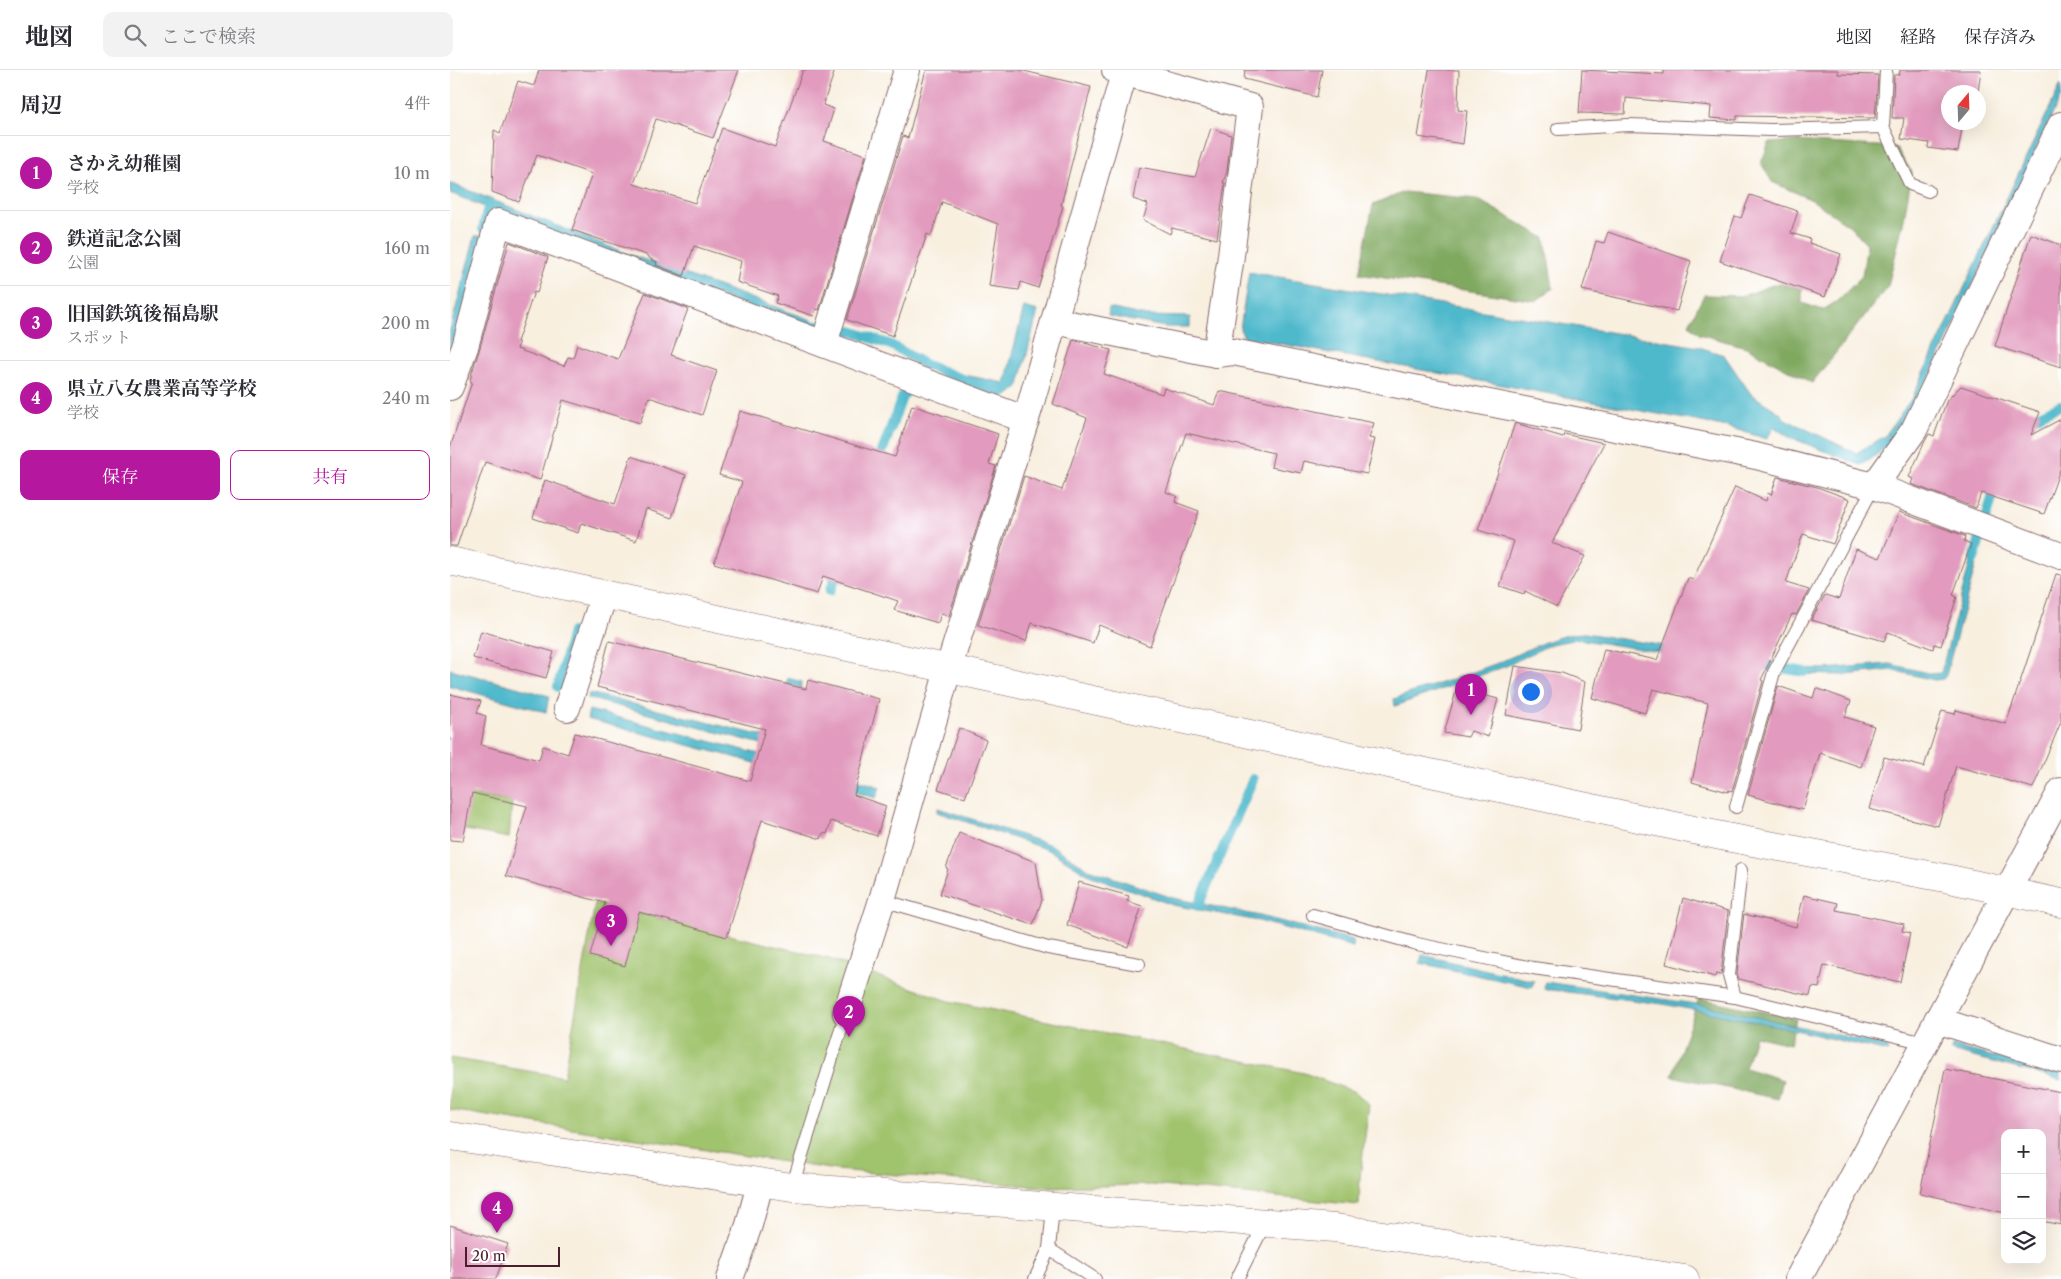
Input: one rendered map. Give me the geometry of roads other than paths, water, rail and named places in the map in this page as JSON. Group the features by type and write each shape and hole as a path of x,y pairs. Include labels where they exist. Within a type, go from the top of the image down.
{"street":[{"path":"824,344 907,70"},
{"path":"846,1013 882,900 948,670 1055,321 1121,71 1250,107 1216,354"},
{"path":"1874,486 1914,430 2061,125"},
{"path":"450,387 465,347 498,222 1026,420"},
{"path":"1055,321 1216,354 1233,352 1756,456 1874,486 2061,556"},
{"path":"450,561 1726,837 2061,902"},
{"path":"567,708 604,595"},
{"path":"1798,1279 2061,791"},
{"path":"1937,1020 2061,1060"},
{"path":"450,1136 792,1188 1336,1228 1685,1279"},
{"path":"730,1279 760,1184"}],"lane":[{"path":"1886,70 1883,127 1910,184 1928,191"},
{"path":"1558,129 1629,125 1771,130 1883,127"},
{"path":"1736,807 1774,672 1874,486"},
{"path":"1735,997 1729,975 1741,870"},
{"path":"882,900 1048,948 1138,964"},
{"path":"1313,915 1417,944 1523,966 1735,997 1925,1043"},
{"path":"792,1188 846,1013"},
{"path":"1035,1279 1049,1249 1052,1208"},
{"path":"1237,1279 1265,1223"},
{"path":"1049,1249 1095,1279"}],"water":[{"path":"2061,84 2061,96 1921,396 1888,444 1860,465 1789,437 1774,427 1767,439 1728,427 1244,337 1240,329 1249,272 1699,347 1724,355 1751,394 1780,413 1785,419 1856,453 1885,436 1912,398"},
{"path":"450,183 615,249 812,320 810,329 584,246 450,193"},
{"path":"475,236 485,236 450,361 450,330"},
{"path":"1024,307 1038,311 1019,385 1013,392 1000,398 985,396 961,387 964,375 1005,383"},
{"path":"1109,308 1146,316 1190,317 1190,327 1165,327 1108,316"},
{"path":"1974,547 1980,549 1946,675 1943,679 1935,680 1891,670 1846,675 1792,674 1794,668 1825,669 1890,664 1932,674 1941,673"},
{"path":"1585,633 1763,662 1762,668 1577,639 1551,644 1506,666 1395,706 1394,699 1483,669 1550,640"},
{"path":"450,669 549,696 546,712 450,686"},
{"path":"788,678 802,682 782,756 880,787 876,798 734,757 587,719 589,710 767,756 769,746 588,698 589,693 771,738"},
{"path":"938,808 1051,845 1088,869 1173,898 1260,916 1353,940 1353,947 1259,921 1173,905 1089,875 1049,850 937,812"},
{"path":"1422,955 1534,981 1532,987 1420,963"},
{"path":"1545,982 1702,1005 1888,1046 1888,1052 1783,1027 1663,1004 1544,989"},
{"path":"1952,1046 2061,1074 2061,1080 1951,1051"}],"waterway":[{"path":"483,229 489,204"},
{"path":"799,321 808,325 848,330 891,345 926,365 975,384"},
{"path":"877,466 902,397 916,380"},
{"path":"2028,420 2061,405"},
{"path":"1974,559 1996,485"},
{"path":"830,591 839,569"},
{"path":"558,687 572,632"},
{"path":"1756,664 1805,672"},
{"path":"1198,906 1253,779"}],"place":[{"name":"さかえ幼稚園","path":"1471,715"},
{"name":"旧国鉄筑後福島駅","path":"611,946"},
{"name":"鉄道記念公園","path":"849,1037"},
{"name":"県立八女農業高等学校","path":"497,1233"}]}
